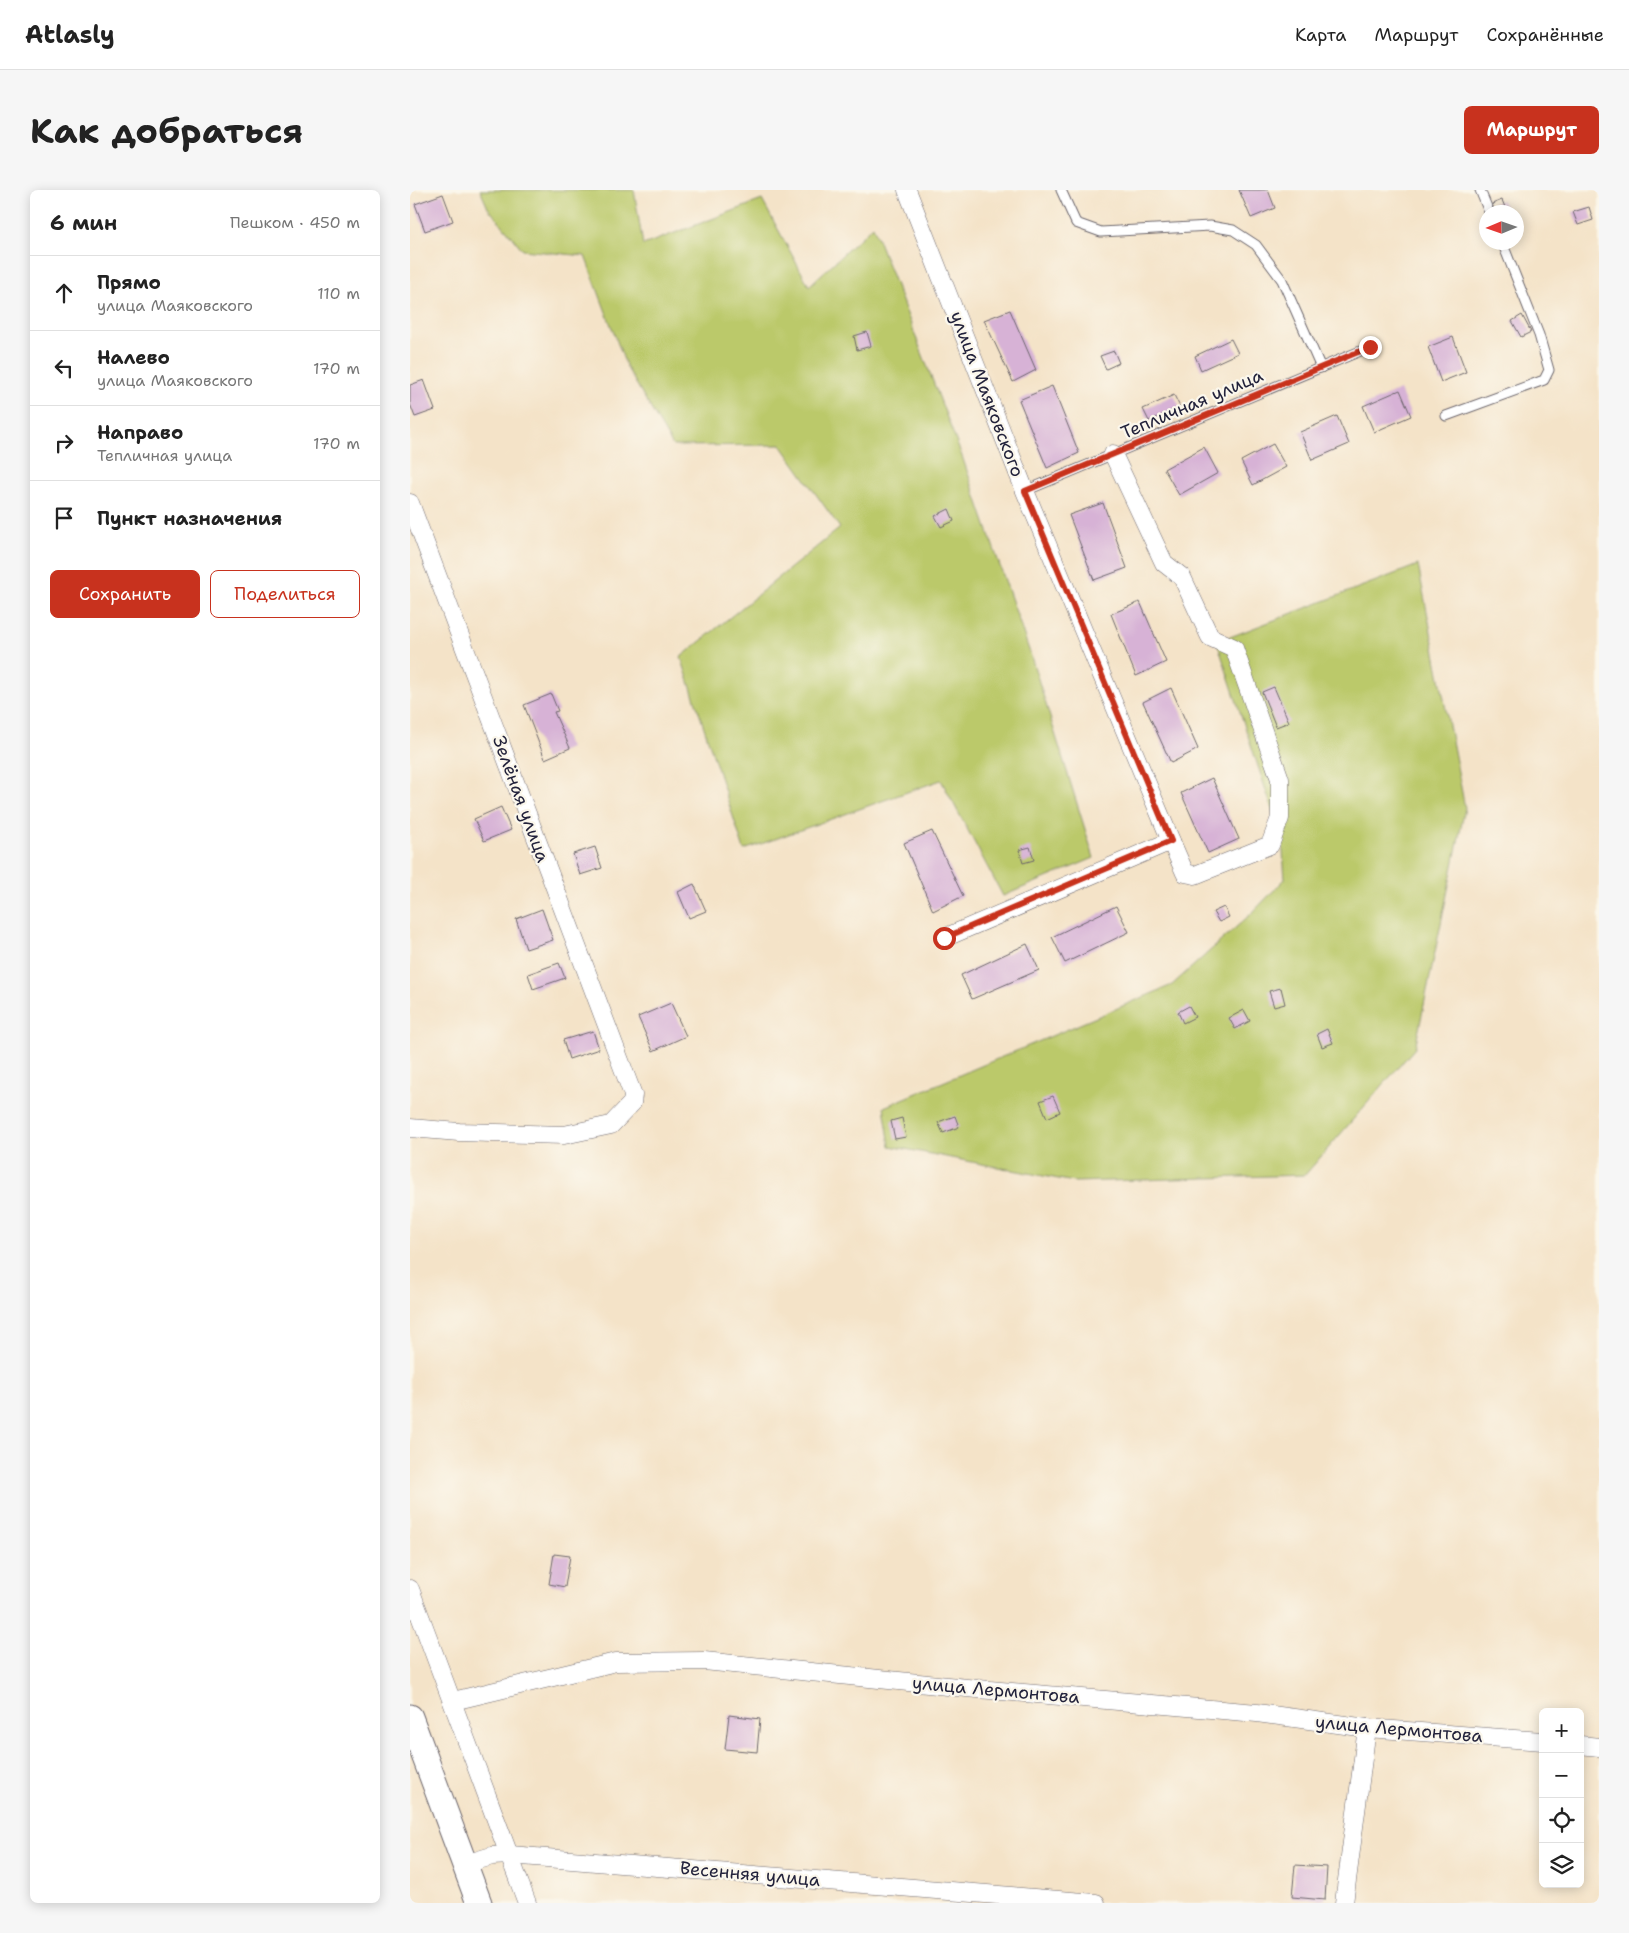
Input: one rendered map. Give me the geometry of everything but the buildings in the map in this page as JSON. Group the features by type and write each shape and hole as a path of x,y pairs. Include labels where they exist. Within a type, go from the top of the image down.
{"street":[{"name":"улица Маяковского","path":"907,190 1025,491 1171,841 1185,873 1195,875 1270,845 1280,818 1280,779 1234,648 1210,636 1182,577 1164,563 1113,454"},
{"name":"Зелёная улица","path":"410,503 633,1095 632,1103 611,1125 564,1135 459,1132 410,1128"},
{"path":"944,938 1171,841"},
{"path":"410,1589 527,1903"},
{"name":"улица Лермонтова","path":"453,1701 616,1662 704,1661 967,1688 1257,1713 1367,1728 1539,1741"},
{"path":"410,1717 479,1903"},
{"path":"1344,1903 1367,1728"},
{"path":"1584,1745 1599,1747"},
{"name":"Весенняя улица","path":"465,1864 492,1856 510,1854 1096,1903"}],"lane":[{"path":"1061,190 1076,223 1101,232 1210,226 1234,230 1256,245 1282,280 1321,368"},
{"path":"1480,190 1487,205"},
{"path":"1446,416 1544,380 1549,370 1539,335 1505,250"},
{"name":"Тепличная улица","path":"1025,491 1370,347"}],"green space":[{"path":"480,190 634,190 643,245 762,200 809,286 873,226 963,459 1029,650 1094,858 1003,896 941,780 744,850 681,657 840,528 781,445 673,446 627,368 585,256 523,250 488,208"},
{"path":"1418,565 1465,808 1415,1048 1305,1175 1074,1182 890,1146 884,1107 1172,985 1253,912 1285,879 1282,839 1217,642"}],"route":[{"path":"944,938 1171,841 1025,491 1370,347"}]}
